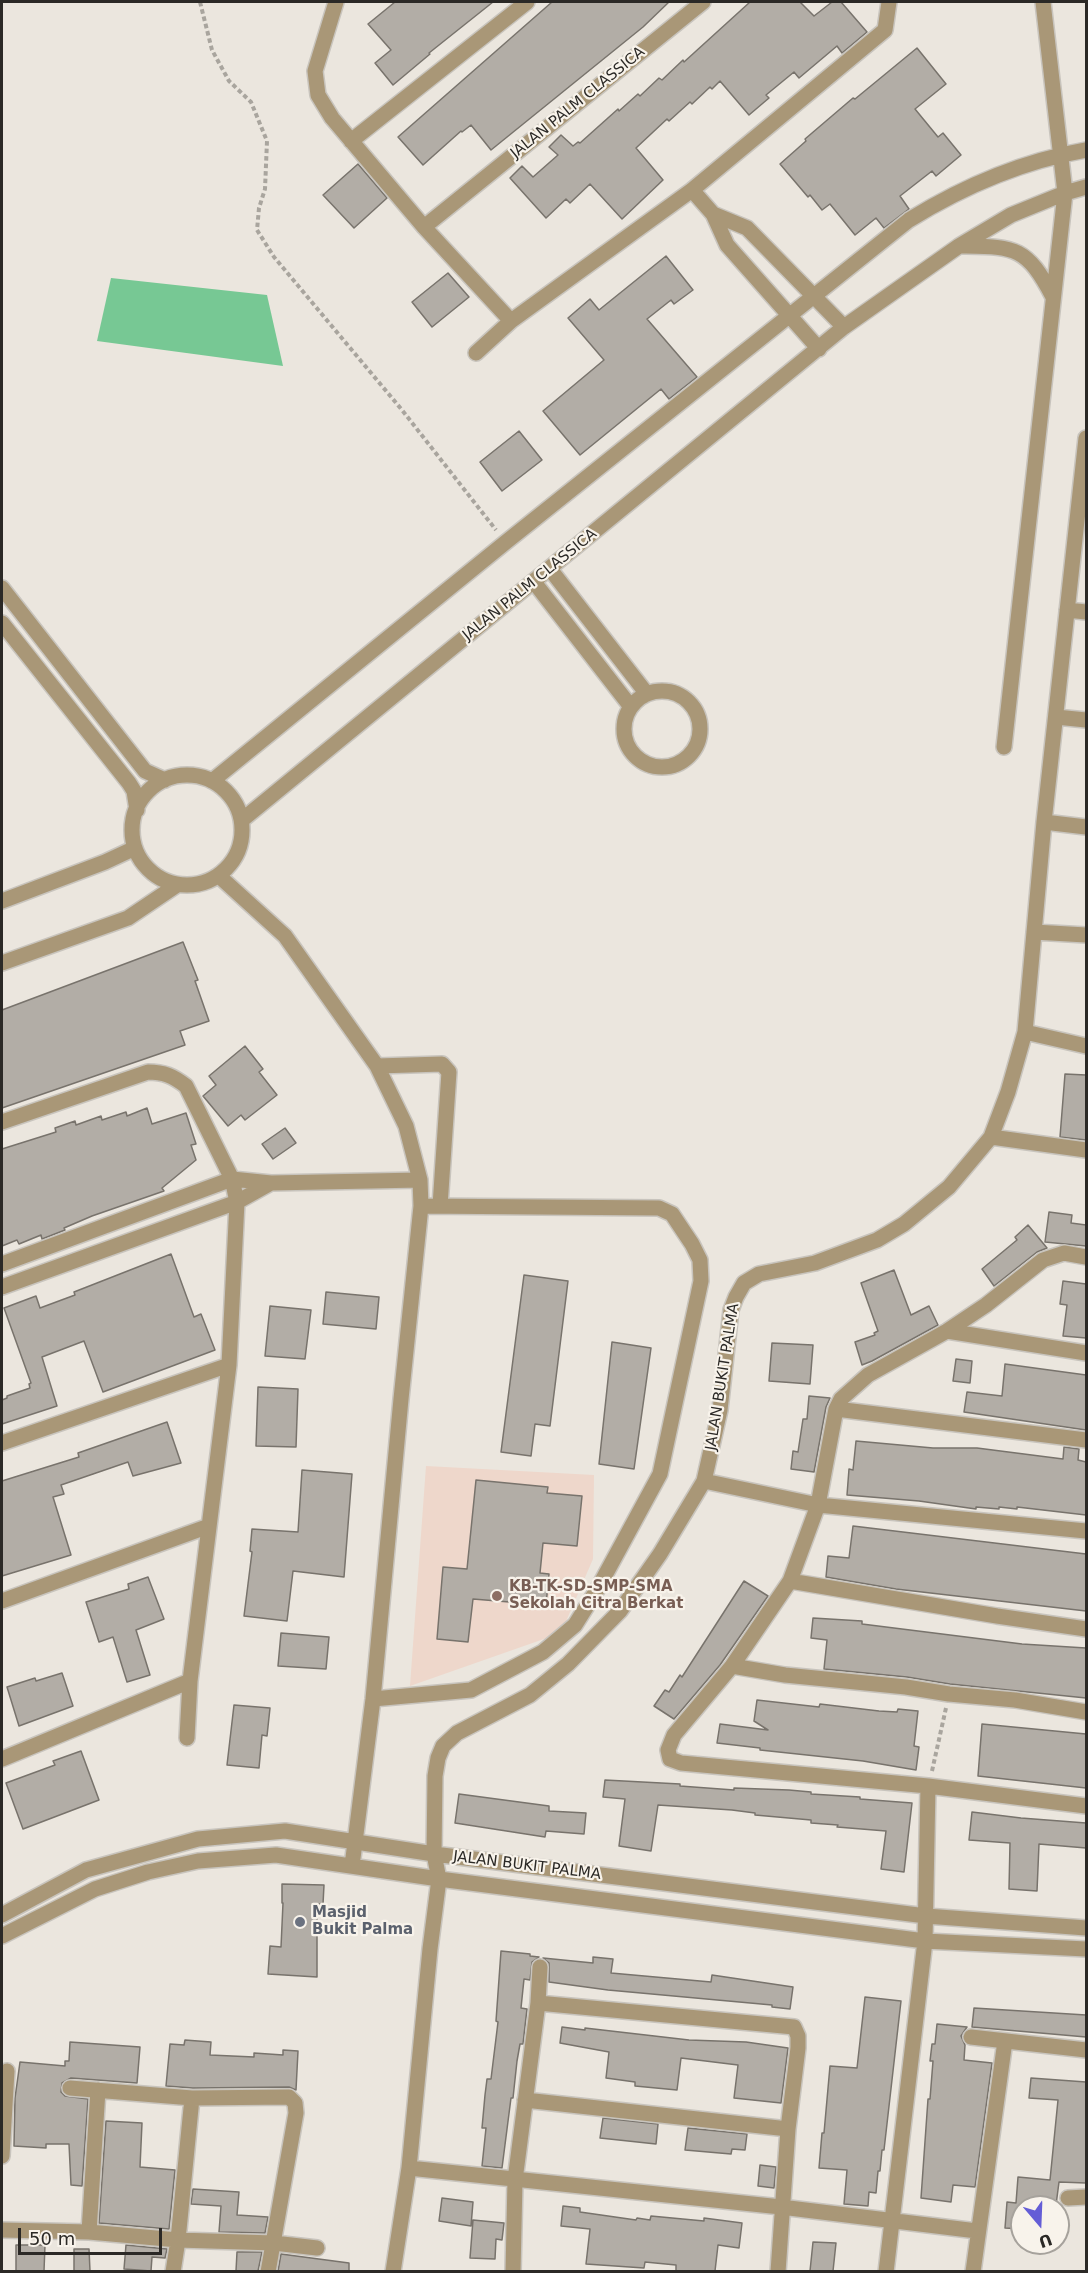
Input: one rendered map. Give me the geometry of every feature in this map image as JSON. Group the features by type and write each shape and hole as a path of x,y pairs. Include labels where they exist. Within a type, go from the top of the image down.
{"street":[{"path":"336,2 315,71 318,95 332,118 424,227 511,321"},
{"path":"351,141 527,2"},
{"name":"JALAN PALM CLASSICA","path":"424,227 703,2"},
{"path":"476,353 511,321 692,190 885,30 889,2"},
{"path":"1004,747 1065,193 1043,2"},
{"path":"212,781 506,542 909,220 977,182 1062,154 1086,150"},
{"name":"JALAN PALM CLASSICA","path":"242,820 819,350 844,327 959,246 1011,215 1086,187"},
{"path":"692,190 713,214 727,246 819,350"},
{"path":"713,214 747,228 844,327"},
{"path":"959,246 1000,247 1024,255 1041,272 1053,297"},
{"name":"JALAN BUKIT PALMA","path":"1086,438 1084,493 1044,822 1025,1032 1008,1092 991,1137 949,1187 904,1224 877,1240 815,1263 759,1274 744,1283 731,1310 720,1410 704,1480 660,1554 620,1611 568,1664 530,1695 457,1733 443,1746 435,1776 434,1854 926,1916 1086,1929"},
{"path":"550,569 647,694"},
{"path":"534,582 631,707"},
{"path":"2,588 141,766 153,776 165,780"},
{"path":"564,620 581,608"},
{"path":"1068,610 1086,612"},
{"path":"2,623 134,791 137,810"},
{"path":"664,691 680,695 693,707 700,722 699,739 691,754 677,764 661,768 645,764 632,753 625,738 624,722 631,707 647,694 664,691"},
{"path":"1056,717 1086,720"},
{"path":"180,776 197,776 212,781 226,791 236,805 242,820 242,841 234,861 219,876 199,884 177,885 151,872 135,848 132,832 140,801 151,789 165,780 180,776"},
{"path":"1044,822 1086,827"},
{"path":"2,901 105,862 135,848"},
{"path":"219,876 285,936 377,1066 406,1126 420,1180 421,1206 400,1399 373,1699 352,1866"},
{"path":"2,963 128,918 177,885"},
{"path":"1034,932 1086,935"},
{"path":"1025,1032 1086,1046"},
{"path":"377,1066 442,1064 449,1072 440,1206"},
{"path":"2,1122 148,1072 160,1072 172,1076 186,1086 232,1179 237,1202 229,1365 190,1681 187,1738"},
{"path":"991,1137 1086,1150"},
{"path":"2,1264 232,1179 271,1183 420,1180"},
{"path":"2,1287 237,1202 271,1183"},
{"path":"373,1699 471,1690 543,1652 574,1625 597,1590 660,1474 701,1281 700,1260 692,1244 672,1214 659,1208 421,1206"},
{"path":"1086,1257 1064,1252 1043,1260 986,1305 947,1331 868,1375 841,1399 836,1409 818,1505 790,1581 732,1666 674,1735 668,1750 670,1759 681,1763 928,1786 1086,1806"},
{"path":"947,1331 1086,1353"},
{"path":"2,1443 229,1365"},
{"path":"836,1409 1086,1440"},
{"path":"704,1480 818,1505 1086,1531"},
{"path":"2,1600 209,1526"},
{"path":"790,1581 1086,1629"},
{"path":"732,1666 785,1675 1015,1700 1086,1712"},
{"path":"2,1760 190,1681"},
{"path":"886,2271 925,1941 928,1786"},
{"path":"2,1915 86,1869 198,1839 285,1831 434,1854 439,1879 430,1949 410,2168 393,2271"},
{"name":"JALAN BUKIT PALMA","path":"2,1936 96,1889 148,1872 198,1861 276,1855 439,1879 925,1941 1086,1949"},
{"path":"86,1869 96,1889"},
{"path":"513,2271 515,2180 538,2003 540,1967"},
{"path":"538,2003 794,2027 798,2036 798,2048 781,2207 778,2271"},
{"path":"971,2037 1086,2050"},
{"path":"973,2271 1005,2040"},
{"path":"2,2156 7,2071"},
{"path":"70,2088 192,2098 290,2097 295,2103 296,2113 268,2271"},
{"path":"89,2232 98,2090"},
{"path":"173,2271 192,2098"},
{"path":"525,2100 788,2129"},
{"path":"410,2168 781,2207 977,2231"},
{"path":"1070,2198 1086,2197"},
{"path":"2,2230 89,2232 178,2240 274,2243 317,2248"}],"path":[{"path":"200,2 212,50 229,81 251,102 267,141 265,189 259,208 257,230 273,257 402,410 506,542"},
{"path":"928,1786 949,1694"}],"shaded area":[{"name":"KB-TK-SD-SMP-SMA Sekolah Citra Berkat","path":"426,1466 594,1475 593,1559 561,1633 410,1686"}],"green space":[{"path":"111,278 267,295 283,366 97,341"}],"building":[{"path":"395,2 493,2 393,85 375,63 391,50 368,24"},
{"path":"552,2 669,2 643,27 491,150 471,125 423,165 398,137"},
{"path":"750,2 800,2 814,16 832,2 841,2 867,32 842,53 837,46 799,78 794,72 766,95 769,98 749,115 720,81 692,104 690,102 669,121 667,119 636,148 663,180 622,219 590,184 570,203 566,199 546,218 510,178 522,166 533,177 558,155 549,147 561,135 573,146 580,143 618,109 619,111 638,94 640,96 659,78 662,80 683,60 684,62"},
{"path":"917,48 946,84 915,109 938,137 943,133 961,155 936,176 932,171 900,196 909,209 884,228 876,218 855,235 830,204 822,210 780,164 853,98 855,99"},
{"path":"358,164 387,198 354,228 323,195"},
{"path":"666,256 693,290 674,304 671,300 647,319 697,377 669,399 661,389 580,455 543,411 604,360 568,318 590,299 599,310"},
{"path":"448,273 469,297 432,327 412,302"},
{"path":"519,431 542,460 502,491 480,462"},
{"path":"183,942 198,980 195,981 209,1021 180,1031 185,1045 2,1108 2,1010"},
{"path":"245,1046 263,1069 259,1072 277,1095 245,1120 241,1115 228,1126 203,1096 216,1085 209,1076"},
{"path":"1065,1074 1086,1075 1086,1140 1060,1137"},
{"path":"147,1108 152,1124 186,1113 196,1144 191,1145 196,1160 162,1188 164,1191 92,1216 42,1239 41,1235 19,1244 17,1240 2,1246 2,1149 56,1132 55,1128 75,1121 76,1125 101,1116 102,1120 126,1112 127,1116"},
{"path":"285,1128 296,1143 273,1159 262,1144"},
{"path":"1049,1212 1072,1215 1071,1223 1086,1225 1086,1246 1045,1242"},
{"path":"1028,1225 1047,1248 1037,1252 994,1286 982,1269 1017,1240 1015,1237"},
{"path":"171,1254 194,1317 201,1314 215,1350 103,1392 84,1341 42,1357 57,1406 2,1424 2,1400 30,1388 31,1383 4,1308 36,1296 40,1308 75,1295 74,1292"},
{"path":"894,1270 911,1315 929,1306 938,1325 862,1365 855,1342 875,1335 874,1333 878,1331 861,1283"},
{"path":"524,1275 568,1281 550,1426 535,1424 531,1456 501,1452"},
{"path":"1063,1281 1086,1284 1086,1338 1063,1336 1067,1305 1060,1304"},
{"path":"326,1292 379,1297 376,1329 323,1324"},
{"path":"270,1306 311,1310 305,1359 265,1356"},
{"path":"612,1342 651,1348 634,1469 599,1464"},
{"path":"772,1343 813,1345 810,1384 769,1381"},
{"path":"956,1359 972,1361 970,1383 953,1381"},
{"path":"1005,1364 1086,1375 1086,1430 964,1412 967,1392 1002,1396"},
{"path":"258,1387 298,1389 296,1447 256,1446"},
{"path":"809,1396 830,1398 826,1407 814,1472 791,1469 793,1451 798,1452 803,1419 807,1419"},
{"path":"167,1422 181,1463 133,1476 128,1462 61,1485 64,1494 53,1497 71,1555 2,1576 2,1481 79,1457 78,1453"},
{"path":"856,1441 933,1448 977,1448 1063,1459 1064,1447 1079,1449 1078,1460 1086,1462 1086,1515 1017,1507 1017,1509 999,1507 999,1509 976,1507 976,1509 919,1501 847,1495 849,1469 853,1470"},
{"path":"302,1470 352,1474 344,1577 293,1571 287,1621 244,1616 252,1552 250,1551 252,1529 298,1532"},
{"path":"476,1480 548,1487 547,1493 582,1496 577,1546 543,1543 540,1573 549,1574 546,1605 473,1599 468,1642 437,1639 443,1567 467,1569"},
{"path":"853,1526 1086,1554 1086,1611 896,1589 826,1577 828,1556 849,1558"},
{"path":"148,1577 164,1619 136,1630 150,1675 127,1682 113,1637 99,1642 86,1602 129,1589 128,1584"},
{"path":"744,1581 768,1596 720,1665 674,1719 654,1706 665,1690 669,1692 680,1675 682,1677"},
{"path":"813,1618 862,1621 862,1624 1022,1644 1086,1648 1086,1698 824,1669 827,1640 811,1638"},
{"path":"281,1633 329,1637 326,1669 278,1666"},
{"path":"62,1673 73,1706 19,1726 7,1687 35,1678 36,1681"},
{"path":"757,1700 819,1707 820,1704 879,1711 897,1712 898,1709 918,1711 914,1746 919,1747 916,1770 717,1743 720,1724 768,1730 754,1721"},
{"path":"234,1705 270,1708 267,1736 262,1735 259,1768 227,1765"},
{"path":"982,1724 1086,1734 1086,1788 978,1776"},
{"path":"81,1751 99,1800 23,1829 6,1783 55,1765 53,1761"},
{"path":"605,1780 680,1784 680,1786 734,1790 734,1788 789,1790 912,1803 904,1872 881,1869 886,1831 837,1827 838,1825 811,1823 811,1820 755,1815 755,1813 732,1810 658,1805 651,1851 619,1846 625,1799 603,1797"},
{"path":"459,1794 549,1806 549,1811 586,1813 584,1834 546,1831 545,1837 455,1823"},
{"path":"972,1812 1086,1823 1086,1848 1039,1844 1037,1891 1009,1889 1010,1843 969,1840"},
{"path":"282,1884 324,1885 323,1904 317,1904 317,1977 268,1974 270,1946 281,1947"},
{"path":"501,1951 539,1957 532,1962 530,1980 524,1979 521,2008 527,2009 523,2044 520,2044 517,2061 502,2168 482,2166 486,2128 482,2128 487,2079 491,2079 498,2022 496,2021"},
{"path":"593,1957 613,1959 611,1973 711,1982 712,1975 793,1987 790,2009 772,2007 772,2005 608,1990 549,1982 549,1963 543,1958 593,1963"},
{"path":"865,1997 901,2001 884,2150 882,2150 880,2171 878,2171 876,2193 869,2192 868,2206 844,2204 847,2170 819,2168 830,2066 857,2068"},
{"path":"974,2008 1086,2015 1086,2037 972,2027"},
{"path":"937,2024 967,2027 961,2036 965,2045 964,2060 992,2063 975,2187 953,2185 951,2202 921,2198 933,2061 930,2061"},
{"path":"562,2027 689,2040 746,2042 788,2048 781,2103 734,2098 738,2065 681,2058 677,2090 635,2086 635,2082 606,2078 609,2052 560,2043"},
{"path":"185,2040 211,2042 210,2055 254,2057 254,2053 283,2055 283,2050 298,2051 296,2090 289,2087 166,2086 170,2044 184,2045"},
{"path":"70,2042 140,2047 137,2083 71,2078 62,2083 61,2092 65,2096 88,2099 82,2186 71,2185 69,2144 46,2144 46,2148 14,2146 15,2098 20,2062 65,2066 65,2061 69,2061"},
{"path":"1031,2078 1086,2082 1086,2183 1059,2182 1057,2195 1017,2195 1018,2177 1050,2180 1058,2100 1029,2098"},
{"path":"603,2118 658,2124 656,2144 600,2138"},
{"path":"106,2121 142,2123 140,2167 175,2170 169,2229 99,2223"},
{"path":"688,2128 747,2134 745,2150 732,2149 731,2154 685,2150"},
{"path":"760,2165 776,2167 774,2188 758,2186"},
{"path":"193,2189 239,2192 237,2215 268,2217 265,2233 219,2232 221,2206 191,2204"},
{"path":"442,2198 473,2202 471,2226 439,2221"},
{"path":"1007,2202 1010,2202 1010,2228 1005,2228"},
{"path":"563,2206 580,2208 580,2212 636,2220 637,2218 650,2220 651,2216 704,2221 704,2218 742,2223 739,2248 718,2245 715,2271 676,2271 676,2265 645,2262 644,2268 586,2264 590,2229 561,2226"},
{"path":"473,2220 504,2223 502,2240 496,2239 495,2259 470,2258"},
{"path":"813,2242 836,2243 833,2271 810,2271"},
{"path":"16,2245 45,2245 44,2271 16,2271"},
{"path":"126,2245 167,2249 165,2258 152,2257 151,2271 124,2269"},
{"path":"74,2249 89,2249 90,2271 74,2271"},
{"path":"237,2252 262,2252 258,2271 236,2271"},
{"path":"281,2254 349,2263 349,2271 278,2271"}],"place":[{"name":"KB-TK-SD-SMP-SMA Sekolah Citra Berkat","path":"497,1596"},
{"name":"Masjid Bukit Palma","path":"300,1922"}]}
